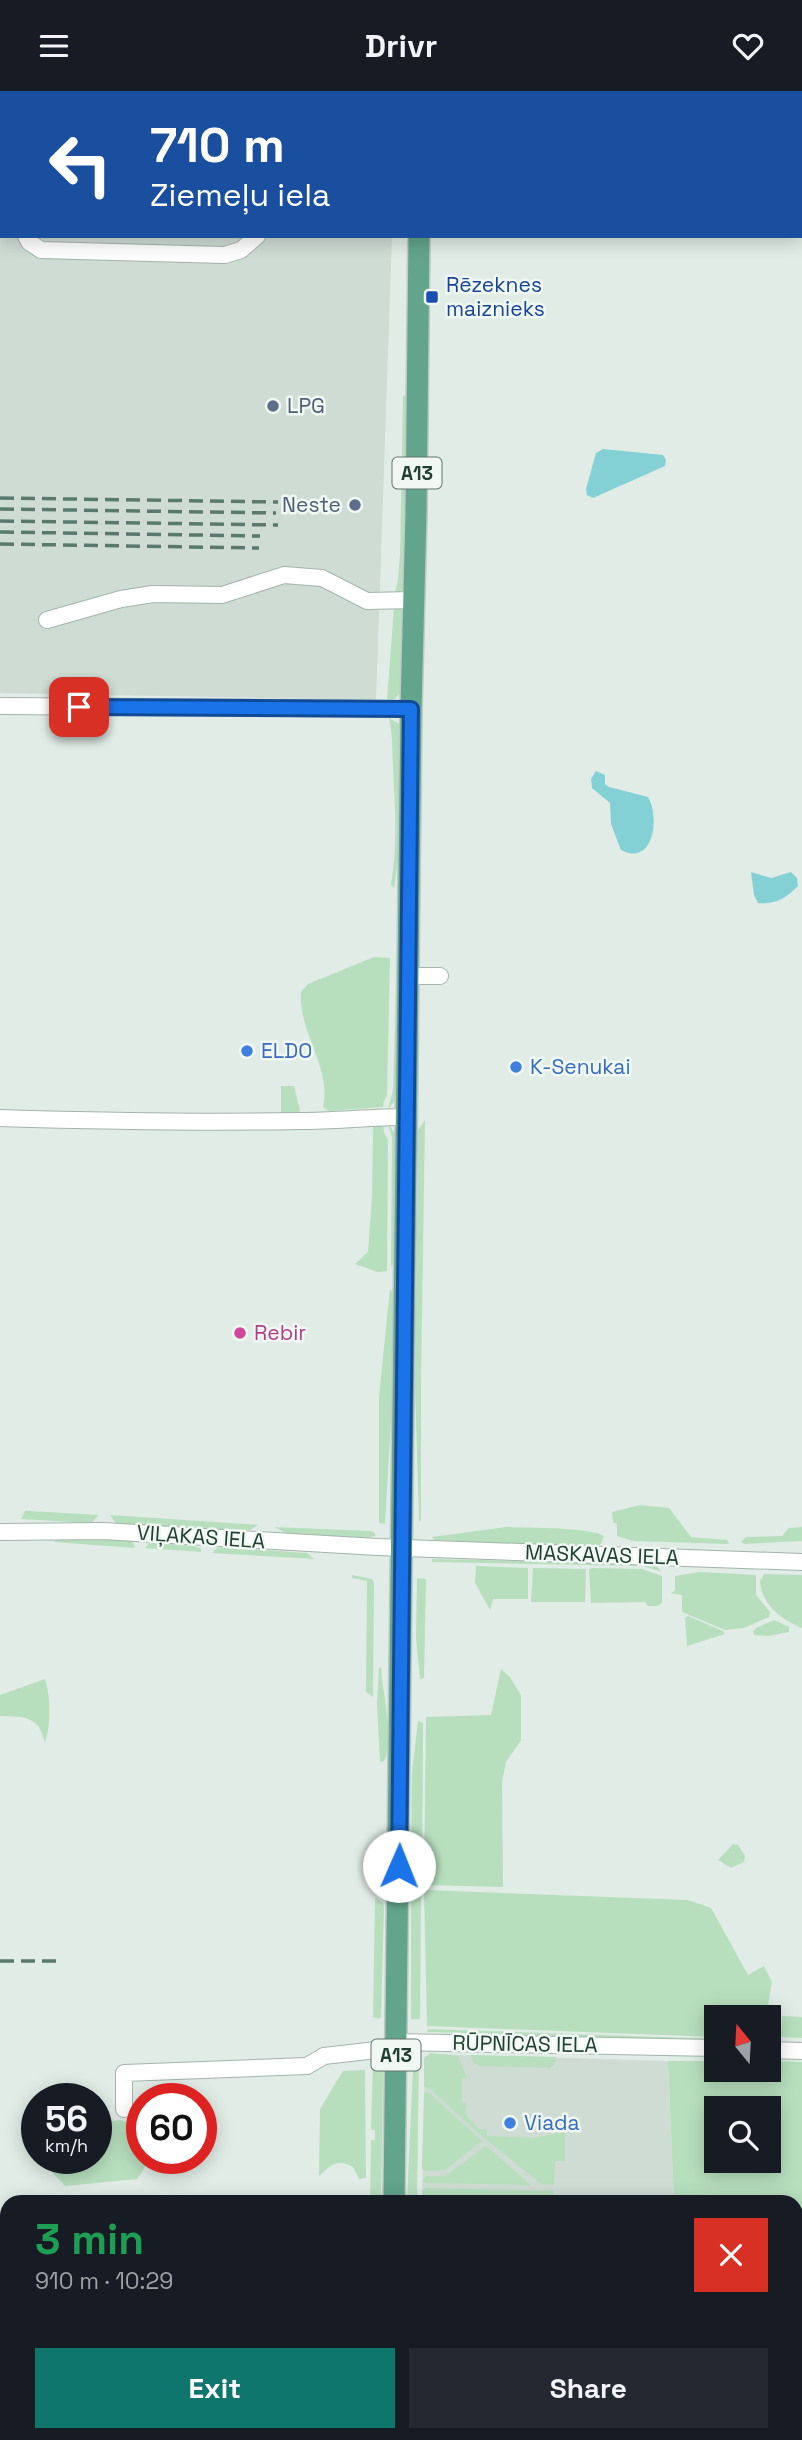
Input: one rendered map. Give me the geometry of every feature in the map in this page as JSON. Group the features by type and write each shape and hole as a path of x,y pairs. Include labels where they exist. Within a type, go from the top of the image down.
{"main road":[{"name":"A13","path":"394,2195 419,238"}],"street":[{"path":"27,238 41,250 225,255 241,250 255,238"},
{"path":"47,620 153,594 222,595 284,575 322,578 366,601 414,600"},
{"path":"0,706 411,709"},
{"path":"408,976 440,976"},
{"path":"0,1118 165,1123 407,1117"},
{"name":"VIĻAKAS IELA","path":"0,1532 103,1531 402,1548"},
{"name":"MASKAVAS IELA","path":"402,1548 802,1562"},
{"name":"RŪPNĪCAS IELA","path":"124,2109 124,2073 307,2066 324,2056 385,2049 396,2042 704,2048"},
{"path":"781,2050 802,2050"}],"shaded area":[{"path":"0,238 392,238 376,700 0,693"},
{"path":"431,2054 668,2061 674,2195 422,2195 425,2059"}],"green space":[{"path":"411,395 405,438 407,587 402,594 394,597 400,555 403,396"},
{"path":"394,608 403,609 401,692 395,699 387,700"},
{"path":"389,718 401,725 399,852 394,888 391,885 395,854 395,811"},
{"path":"374,957 390,958 387,1096 383,1107 328,1111 323,1107 323,1078 304,1021 301,992 308,984"},
{"path":"396,993 396,1095 395,1101 388,1109 393,1090"},
{"path":"281,1086 294,1086 300,1111 298,1114 281,1114"},
{"path":"425,1120 419,1522 415,1384 418,1130"},
{"path":"383,1123 388,1140 387,1271 378,1272 355,1264 368,1252 373,1127 374,1124"},
{"path":"388,1123 395,1134 394,1261 391,1268 392,1138"},
{"path":"390,1289 393,1293 392,1402 385,1524 379,1523 379,1396"},
{"path":"640,1505 669,1508 691,1537 727,1540 729,1544 634,1541 617,1536 617,1524 613,1522 612,1512"},
{"path":"25,1511 99,1515 91,1523 21,1519"},
{"path":"110,1515 258,1525 250,1530 118,1526"},
{"path":"275,1527 371,1531 375,1536 365,1538 285,1533"},
{"path":"506,1527 572,1529 604,1536 601,1544 593,1548 435,1540 432,1537"},
{"path":"802,1527 802,1541 741,1542 746,1537 782,1536 789,1528"},
{"path":"57,1539 130,1539 135,1548 54,1542"},
{"path":"151,1541 194,1546 201,1549 201,1552 145,1548"},
{"path":"222,1547 307,1553 314,1559 212,1553"},
{"path":"432,1559 653,1563 662,1572 643,1566 432,1562"},
{"path":"476,1566 528,1568 528,1599 493,1599 490,1610 475,1583"},
{"path":"533,1568 586,1569 585,1602 531,1602"},
{"path":"642,1569 662,1576 662,1603 648,1606 645,1602 591,1603 589,1570"},
{"path":"699,1572 756,1575 756,1595 770,1612 769,1617 744,1628 725,1630 682,1612 682,1595 671,1593 675,1590 675,1576"},
{"path":"764,1574 802,1575 802,1628 780,1616 768,1604 761,1590 760,1581"},
{"path":"352,1575 372,1579 374,1583 373,1697 366,1692 367,1581 352,1578"},
{"path":"417,1578 426,1579 424,1678 420,1679 416,1638"},
{"path":"688,1616 725,1634 687,1646 685,1618"},
{"path":"774,1620 789,1627 789,1632 768,1636 754,1635 756,1628"},
{"path":"381,1667 388,1741 384,1761 380,1762 377,1704"},
{"path":"501,1669 510,1677 521,1695 521,1740 506,1762 502,1782 503,1887 424,1885 426,1717 491,1715"},
{"path":"45,1679 50,1711 45,1743 39,1727 29,1719 0,1716 0,1695"},
{"path":"418,1721 423,1723 422,1886 415,1885 411,1877 412,1772"},
{"path":"733,1844 738,1845 745,1856 744,1862 731,1868 718,1860"},
{"path":"424,1890 688,1900 711,1908 748,1975 764,1966 772,1982 768,2005 704,2005 704,2037 427,2026"},
{"path":"421,1894 420,2019 411,2019 411,1902"},
{"path":"375,1897 384,1907 379,2019 373,2017"},
{"path":"782,2016 802,2017 802,2038 781,2037"},
{"path":"428,2029 704,2039 704,2042 427,2032"},
{"path":"431,2053 458,2056 467,2078 462,2078 462,2103 466,2103 465,2113 478,2129 487,2130 487,2136 533,2138 565,2132 565,2161 555,2161 554,2185 541,2184 431,2090 424,2087 424,2058"},
{"path":"419,2054 417,2195 407,2195 413,2069 414,2060"},
{"path":"471,2055 556,2057 550,2068 481,2066 473,2063"},
{"path":"373,2061 383,2070 381,2195 370,2195 371,2140 375,2140 375,2130 371,2130"},
{"path":"668,2061 704,2061 704,2083 780,2083 781,2061 802,2062 802,2195 674,2195"},
{"path":"365,2070 366,2178 359,2179 353,2167 342,2163 330,2166 319,2176 320,2109 343,2071"},
{"path":"424,2092 429,2093 482,2141 445,2170 422,2169"},
{"path":"112,2121 126,2122 126,2174 140,2174 137,2179 65,2186 54,2174 112,2174"},
{"path":"486,2146 531,2185 422,2181 426,2176 445,2176"},
{"path":"422,2190 554,2191 554,2195 422,2195"}],"water":[{"path":"603,449 663,455 665,466 593,498 587,495 586,489 596,453"},
{"path":"596,771 605,775 605,784 609,787 648,797 652,806 653,827 647,846 641,852 621,850 611,824 610,803 592,788 591,779"},
{"path":"751,872 771,878 791,872 797,878 798,886 780,900 758,903 754,895"}],"railway":[{"path":"0,498 278,502"},
{"path":"0,509 276,513"},
{"path":"0,521 278,525"},
{"path":"0,532 260,536"},
{"path":"0,544 259,548"},
{"path":"0,1961 62,1961"}],"place":[{"name":"Rēzeknes maiznieks","path":"432,297"},
{"name":"LPG","path":"273,406"},
{"name":"Neste","path":"355,505"},
{"name":"ELDO","path":"247,1051"},
{"name":"K-Senukai","path":"516,1067"},
{"name":"Rebir","path":"240,1333"},
{"name":"Viada","path":"510,2123"}],"route":[{"path":"79,707 411,709 399,1866"}]}
